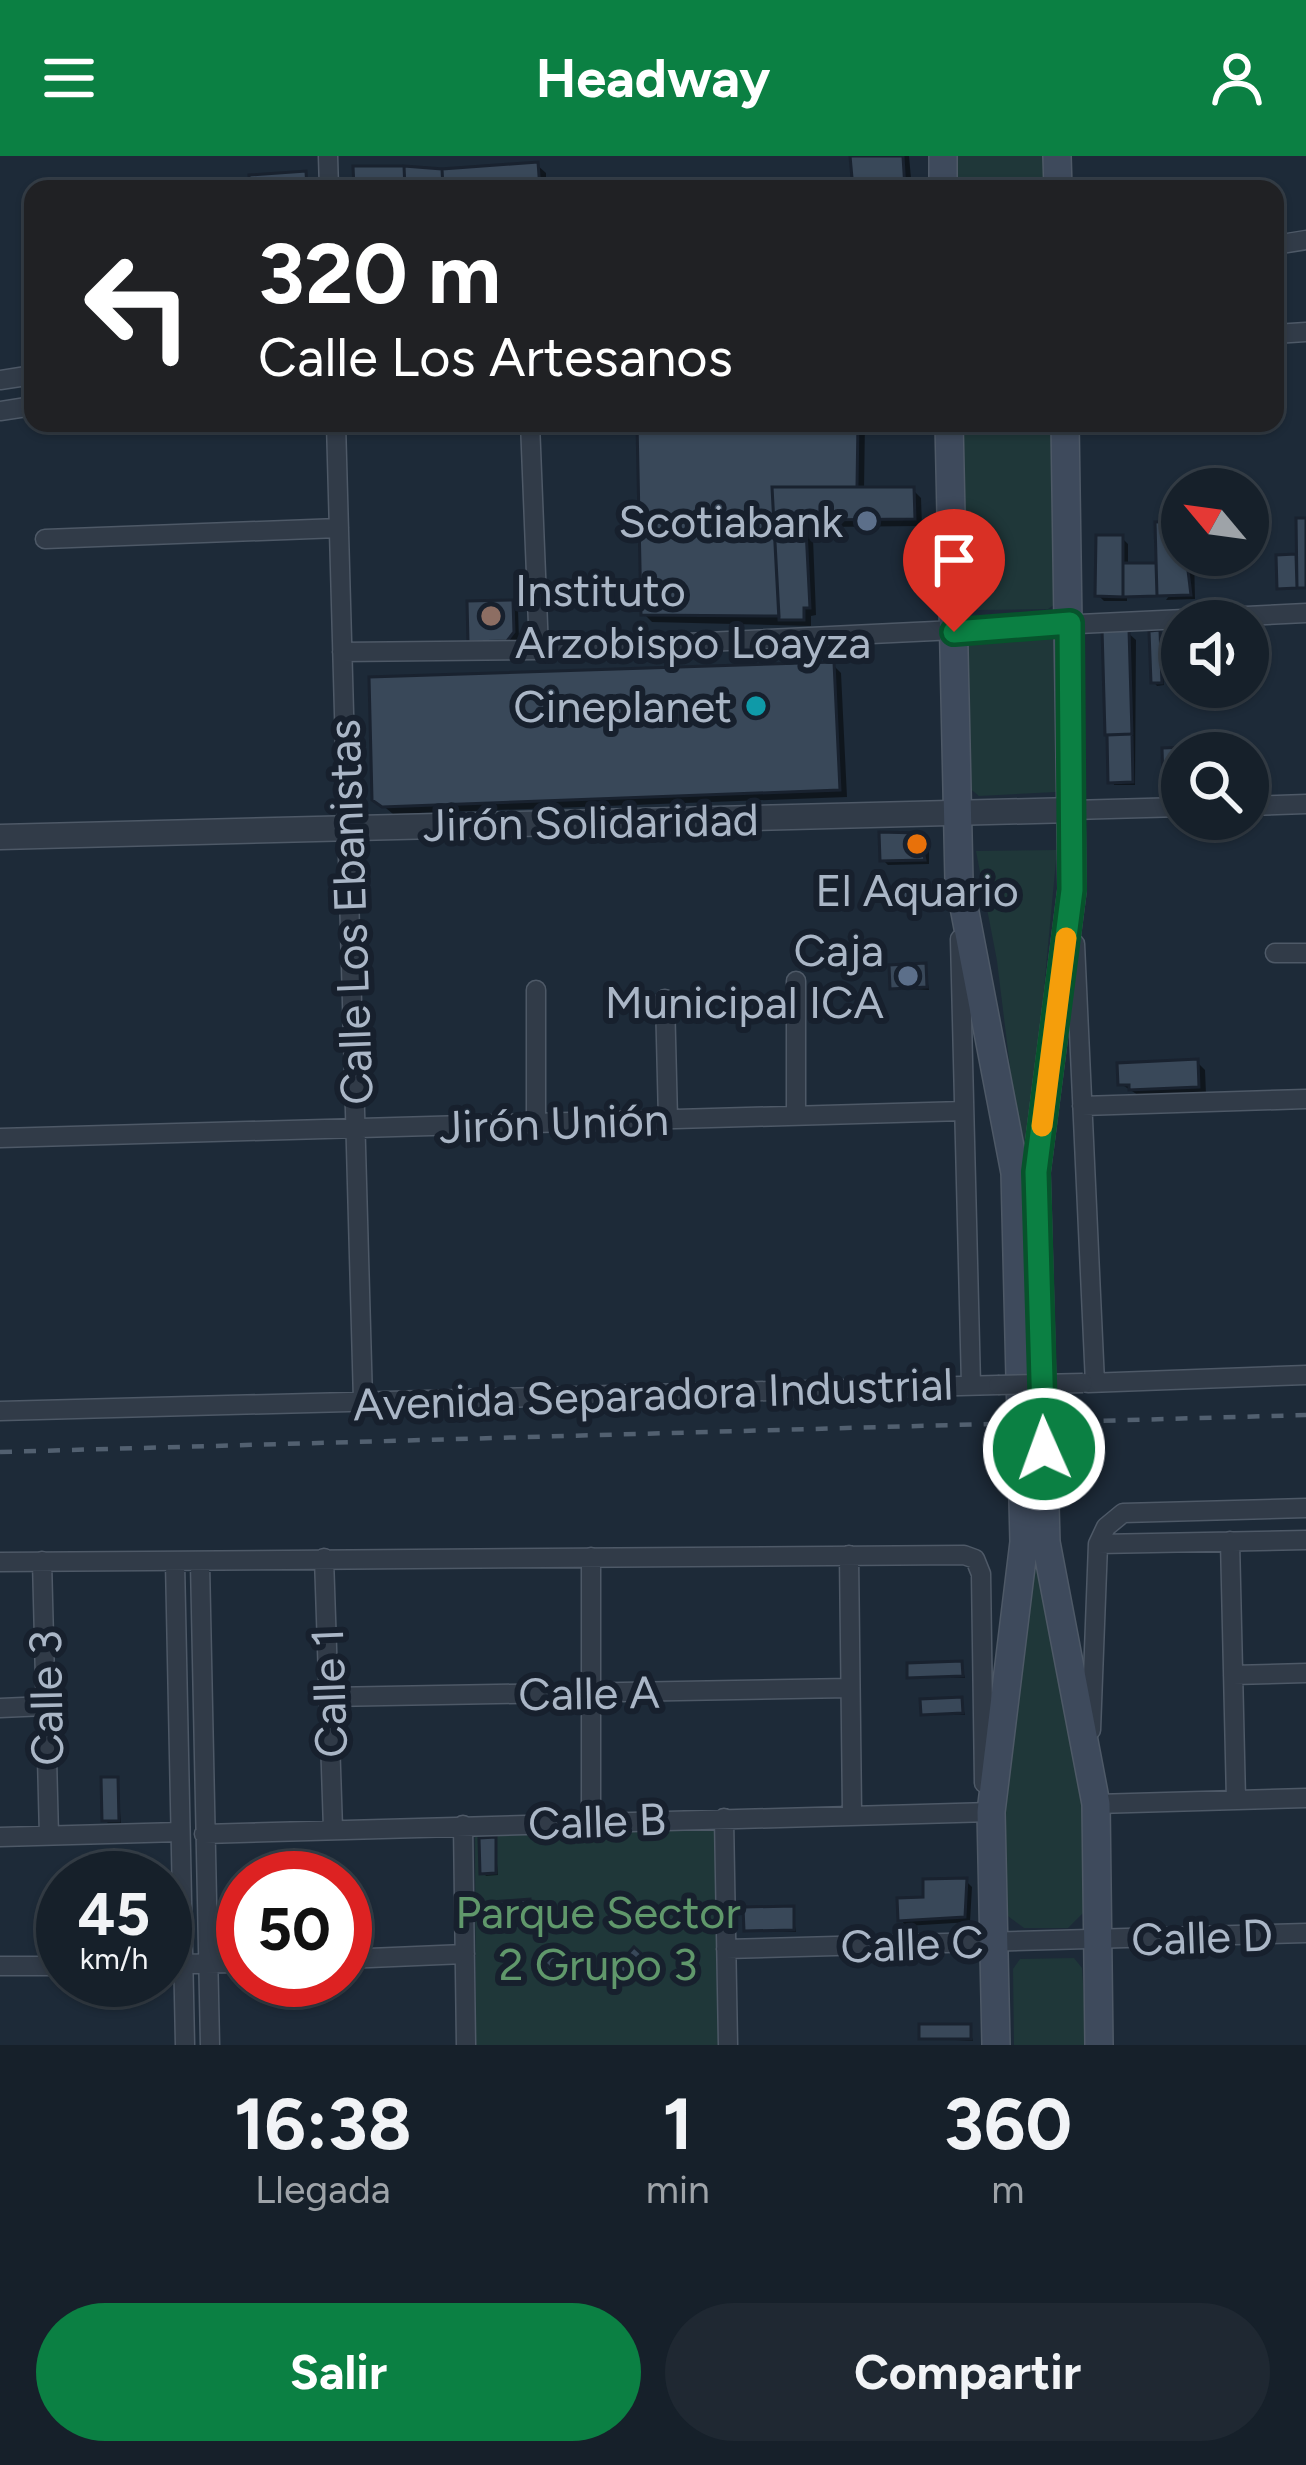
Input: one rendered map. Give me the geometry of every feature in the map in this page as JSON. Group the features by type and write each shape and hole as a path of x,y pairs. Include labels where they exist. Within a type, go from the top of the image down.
{"main road":[{"path":"949,432 959,880 1015,1173 1024,1541 987,1812 996,2045"},
{"path":"1065,432 1072,890 1036,1172 1046,1542 1096,1804 1099,2045"}],"street":[{"name":"Calle Los Ebanistas","path":"336,432 363,1402"},
{"path":"530,432 539,650"},
{"path":"45,538 339,528"},
{"path":"343,652 539,650 1306,614"},
{"path":"1269,805 1306,804"},
{"name":"Jirón Solidaridad","path":"0,837 1161,808"},
{"path":"959,880 970,1385"},
{"path":"1072,890 1089,1383"},
{"path":"1275,953 1306,952"},
{"path":"796,981 796,1116"},
{"path":"536,990 536,1123"},
{"path":"665,1000 668,1119"},
{"path":"1082,1106 1306,1099"},
{"name":"Jirón Unión","path":"0,1138 964,1111"},
{"name":"Avenida Separadora Industrial","path":"0,1411 1306,1375"},
{"path":"1090,1759 1098,1544 1106,1527 1123,1513 1306,1508"},
{"path":"1098,1544 1306,1540"},
{"path":"1230,1541 1236,1800"},
{"path":"849,1555 852,1814"},
{"path":"0,1562 849,1555 975,1559 982,1574 987,1812"},
{"path":"591,1557 591,1821"},
{"name":"Calle 1","path":"324,1558 333,1829"},
{"name":"Calle 3","path":"42,1561 49,1836"},
{"path":"175,1562 181,1851"},
{"path":"192,1938 204,1834 200,1563"},
{"path":"1233,1675 1306,1673"},
{"name":"Calle A","path":"329,1697 850,1688"},
{"path":"0,1708 46,1706"},
{"path":"1096,1804 1306,1798"},
{"name":"Calle B","path":"204,1834 987,1812"},
{"path":"724,1818 728,2045"},
{"path":"463,1825 466,2045"},
{"path":"0,1837 180,1832"},
{"name":"Calle D","path":"1098,1941 1306,1933"},
{"name":"Calle C","path":"726,1949 1098,1941"},
{"path":"372,1957 465,1954"},
{"path":"0,1966 36,1966"},
{"path":"192,1976 210,2045"},
{"path":"185,2045 187,2007"}],"green space":[{"path":"950,156 1049,156 1050,180 951,180"},
{"path":"958,432 1057,432 1057,603 1048,609 978,610 962,595"},
{"path":"1051,632 1061,645 1062,784 1056,792 979,796 968,787 963,650 968,638"},
{"path":"1057,850 1025,1190 997,961 976,851"},
{"path":"1035,1556 1084,1800 1084,1912 1068,1928 1024,1928 1005,1914 1003,1810"},
{"name":"Parque Sector 2 Grupo 3","path":"715,1827 718,2045 476,2045 475,1833"},
{"path":"1074,1958 1082,1968 1087,2045 1014,2045 1013,1969 1020,1959"}],"building":[{"path":"850,156 903,156 904,180 852,180"},
{"path":"538,162 539,180 443,180 442,169"},
{"path":"353,166 404,166 405,180 354,180"},
{"path":"404,166 442,169 443,180 405,180"},
{"path":"306,171 306,180 249,180 249,175"},
{"path":"637,432 858,432 857,487 772,487 779,616 641,615"},
{"path":"772,487 914,487 915,519 814,520 806,529 810,608 804,608 804,620 779,620"},
{"path":"1296,518 1306,518 1306,588 1297,588"},
{"path":"1155,522 1161,522 1161,576 1189,576 1191,595 1157,596"},
{"path":"1096,535 1123,535 1123,597 1095,596"},
{"path":"1296,554 1297,588 1277,589 1276,555"},
{"path":"1123,563 1156,563 1157,596 1123,597"},
{"name":"Instituto Arzobispo Loayza","path":"513,600 514,632 507,641 468,642 467,601"},
{"path":"1102,629 1129,629 1132,734 1105,735"},
{"path":"1160,630 1161,683 1151,683 1149,631"},
{"path":"834,662 840,790 382,807 372,800 369,677"},
{"path":"1132,734 1133,782 1108,783 1107,735"},
{"path":"879,832 919,833 925,860 880,861"},
{"path":"896,887 926,887 926,902 896,903"},
{"name":"Caja Municipal ICA","path":"926,963 927,987 890,989 889,965"},
{"path":"1198,1059 1199,1087 1129,1090 1129,1085 1118,1085 1117,1063"},
{"path":"962,1661 963,1676 907,1678 907,1663"},
{"path":"962,1697 963,1713 921,1715 920,1699"},
{"path":"101,1777 118,1777 119,1821 102,1821"},
{"path":"496,1837 496,1873 480,1874 479,1838"},
{"path":"967,1878 965,1917 898,1921 897,1898 923,1897 923,1879"},
{"path":"530,1899 532,1924 494,1927 492,1902"},
{"path":"794,1906 794,1930 744,1931 743,1907"},
{"path":"634,1947 646,1958 629,1978 616,1967"},
{"path":"555,1952 574,1970 564,1981 545,1963"},
{"path":"919,2024 971,2024 971,2039 919,2039"}],"railway":[{"path":"0,1452 1306,1415"}],"slow traffic":[{"path":"1042,1126 1066,938"}],"place":[{"name":"Scotiabank","path":"867,521"},
{"name":"Instituto Arzobispo Loayza","path":"491,616"},
{"name":"Cineplanet","path":"756,706"},
{"name":"El Aquario","path":"917,844"},
{"name":"Caja Municipal ICA","path":"908,976"}],"route":[{"path":"954,632 1070,623 1072,890 1036,1172 1044,1449"}]}
